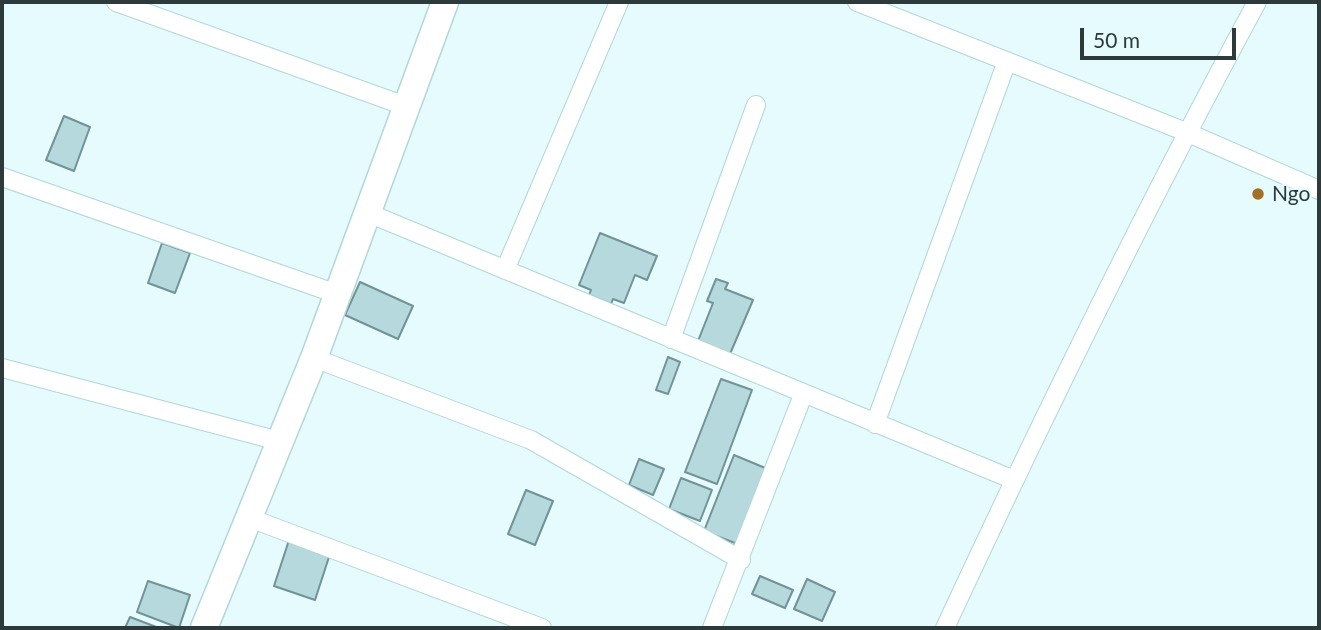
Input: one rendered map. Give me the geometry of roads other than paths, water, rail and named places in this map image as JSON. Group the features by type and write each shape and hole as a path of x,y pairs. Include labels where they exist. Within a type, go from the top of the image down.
{"street":[{"path":"116,2 408,107"},
{"path":"204,628 314,358 445,2"},
{"path":"505,270 619,2"},
{"path":"857,2 1186,132 1319,190"},
{"path":"945,628 1014,480 1186,132 1257,2"},
{"path":"874,424 1007,61"},
{"path":"671,339 756,105"},
{"path":"2,177 337,294"},
{"path":"368,214 1014,480"},
{"path":"314,358 531,440 741,560"},
{"path":"2,368 279,441"},
{"path":"712,628 741,560 803,395"},
{"path":"247,517 542,628"}],"place":[{"name":"Ngo","path":"1258,194"}]}
